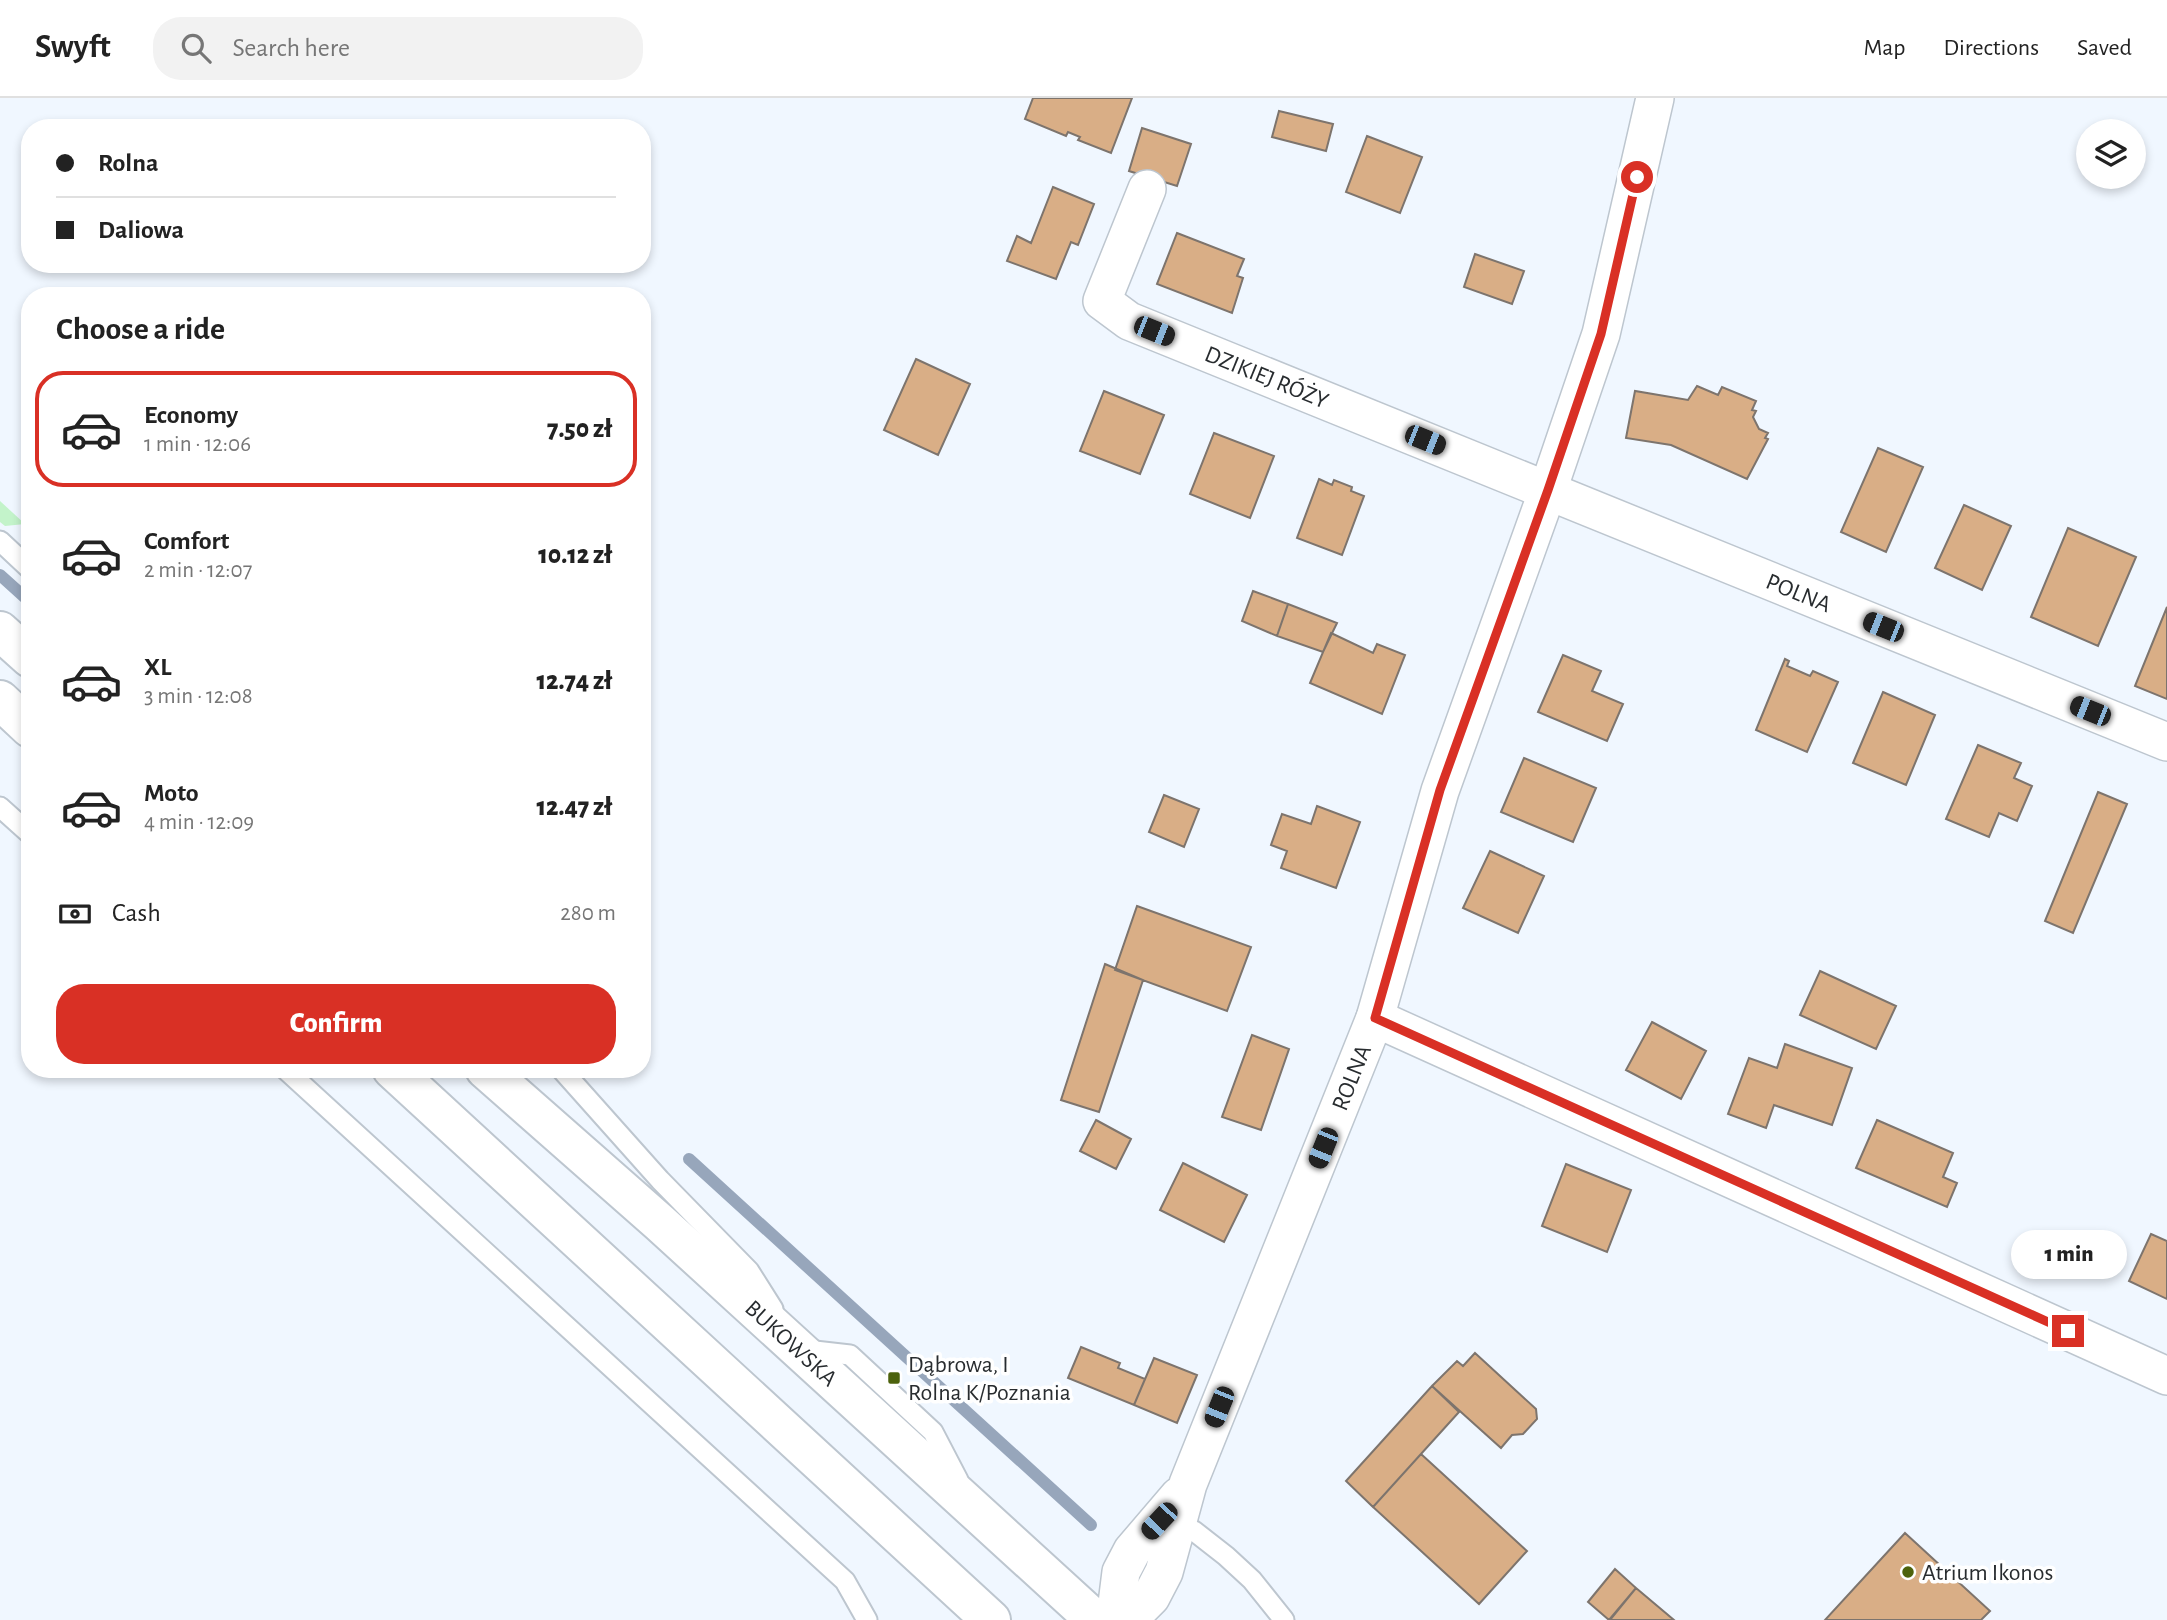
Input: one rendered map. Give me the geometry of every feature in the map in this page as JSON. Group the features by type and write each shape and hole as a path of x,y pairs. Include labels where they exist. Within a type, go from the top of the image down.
{"main road":[{"path":"0,631 21,650"},
{"path":"0,700 21,720"},
{"path":"402,1078 991,1620"},
{"name":"BUKOWSKA","path":"495,1078 660,1223 1095,1620"}],"street":[{"name":"ROLNA","path":"1115,1620 1121,1572 1132,1550 1167,1524 1188,1484 1375,1018 1440,790 1601,334 1656,98"},
{"name":"DZIKIEJ RÓŻY","path":"1147,189 1102,301 1129,321 1548,490"},
{"name":"POLNA","path":"1548,490 2167,743"},
{"path":"1375,1018 2167,1376"},
{"path":"1128,1620 1151,1597 1164,1573 1167,1524"}],"lane":[{"path":"0,541 21,561"},
{"path":"0,807 21,826"},
{"path":"295,1078 845,1581 867,1620"},
{"path":"569,1078 660,1180 749,1271 799,1349"},
{"path":"1167,1524 1194,1531 1226,1556 1252,1580 1284,1620"}],"green space":[{"path":"0,501 21,520 21,524 5,526 0,522"}],"building":[{"path":"1033,98 1132,98 1111,153 1078,140 1080,137 1068,132 1066,136 1025,119"},
{"path":"1279,111 1333,124 1326,151 1272,137"},
{"path":"1142,128 1191,144 1177,186 1129,171"},
{"path":"1367,136 1422,157 1400,213 1346,192"},
{"path":"1053,187 1094,204 1078,245 1071,242 1056,279 1007,261 1017,236 1031,243"},
{"path":"1177,233 1244,259 1237,276 1243,278 1232,313 1157,284"},
{"path":"1475,254 1524,271 1512,304 1464,287"},
{"path":"916,359 970,384 938,455 884,430"},
{"path":"1697,386 1718,395 1722,387 1756,401 1752,410 1756,411 1753,417 1759,429 1768,433 1765,438 1768,439 1747,479 1671,445 1626,438 1635,391 1688,400"},
{"path":"1104,391 1164,415 1140,474 1080,451"},
{"path":"1214,433 1274,456 1250,518 1190,494"},
{"path":"1878,448 1923,467 1886,552 1841,532"},
{"path":"1319,479 1332,485 1334,480 1352,487 1351,491 1364,496 1342,555 1297,538"},
{"path":"1964,505 2011,526 1982,590 1935,568"},
{"path":"2068,528 2136,557 2098,646 2031,617"},
{"path":"1253,591 1288,604 1277,636 1242,621"},
{"path":"1288,604 1337,623 1323,652 1277,636"},
{"path":"2167,607 2167,699 2135,686"},
{"path":"1331,633 1373,653 1377,644 1405,655 1382,714 1310,683"},
{"path":"1563,655 1601,671 1592,691 1623,704 1607,741 1538,712"},
{"path":"1785,659 1789,661 1787,666 1810,676 1813,671 1838,682 1807,752 1756,730"},
{"path":"1883,692 1935,715 1906,785 1853,763"},
{"path":"1978,745 2021,763 2014,778 2032,786 2017,821 1999,813 1989,837 1946,819"},
{"path":"1524,758 1596,788 1573,842 1501,812"},
{"path":"2098,792 2127,804 2073,933 2045,921"},
{"path":"1164,795 1199,809 1184,847 1149,832"},
{"path":"1317,806 1360,822 1336,888 1281,868 1287,851 1271,845 1282,814 1311,824"},
{"path":"1490,851 1544,876 1518,933 1463,908"},
{"path":"1137,906 1251,947 1227,1011 1115,970"},
{"path":"1105,964 1143,980 1099,1112 1061,1100"},
{"path":"1820,971 1896,1006 1876,1049 1800,1015"},
{"path":"1652,1022 1706,1051 1681,1099 1626,1070"},
{"path":"1252,1035 1289,1049 1261,1130 1222,1117"},
{"path":"1785,1044 1852,1068 1832,1125 1774,1105 1766,1128 1728,1114 1749,1058 1777,1068"},
{"path":"1096,1120 1131,1139 1116,1169 1080,1151"},
{"path":"1877,1120 1953,1153 1943,1177 1957,1183 1947,1207 1856,1168"},
{"path":"1183,1163 1247,1195 1224,1242 1160,1210"},
{"path":"1566,1164 1631,1190 1607,1252 1542,1226"},
{"path":"2151,1234 2167,1241 2167,1299 2129,1281"},
{"path":"1081,1347 1120,1363 1118,1368 1145,1379 1134,1405 1068,1378"},
{"path":"1475,1353 1536,1409 1537,1419 1523,1434 1512,1435 1501,1448 1432,1386 1457,1361 1463,1366"},
{"path":"1154,1358 1197,1375 1177,1423 1134,1405"},
{"path":"1432,1386 1459,1412 1373,1507 1346,1481"},
{"path":"1421,1454 1527,1551 1479,1604 1373,1507"},
{"name":"Atrium Ikonos","path":"1905,1533 1990,1611 1981,1620 1825,1620"},
{"path":"1615,1569 1636,1588 1609,1620 1588,1602"},
{"path":"1636,1588 1674,1620 1610,1620"}],"waterway":[{"path":"0,575 21,594"},
{"path":"689,1159 1091,1525"}],"place":[{"name":"Dąbrowa, I Rolna K/Poznania","path":"894,1378"},
{"name":"Atrium Ikonos","path":"1908,1572"}],"route":[{"path":"1637,177 1601,334 1440,790 1375,1018 2068,1331"}]}
